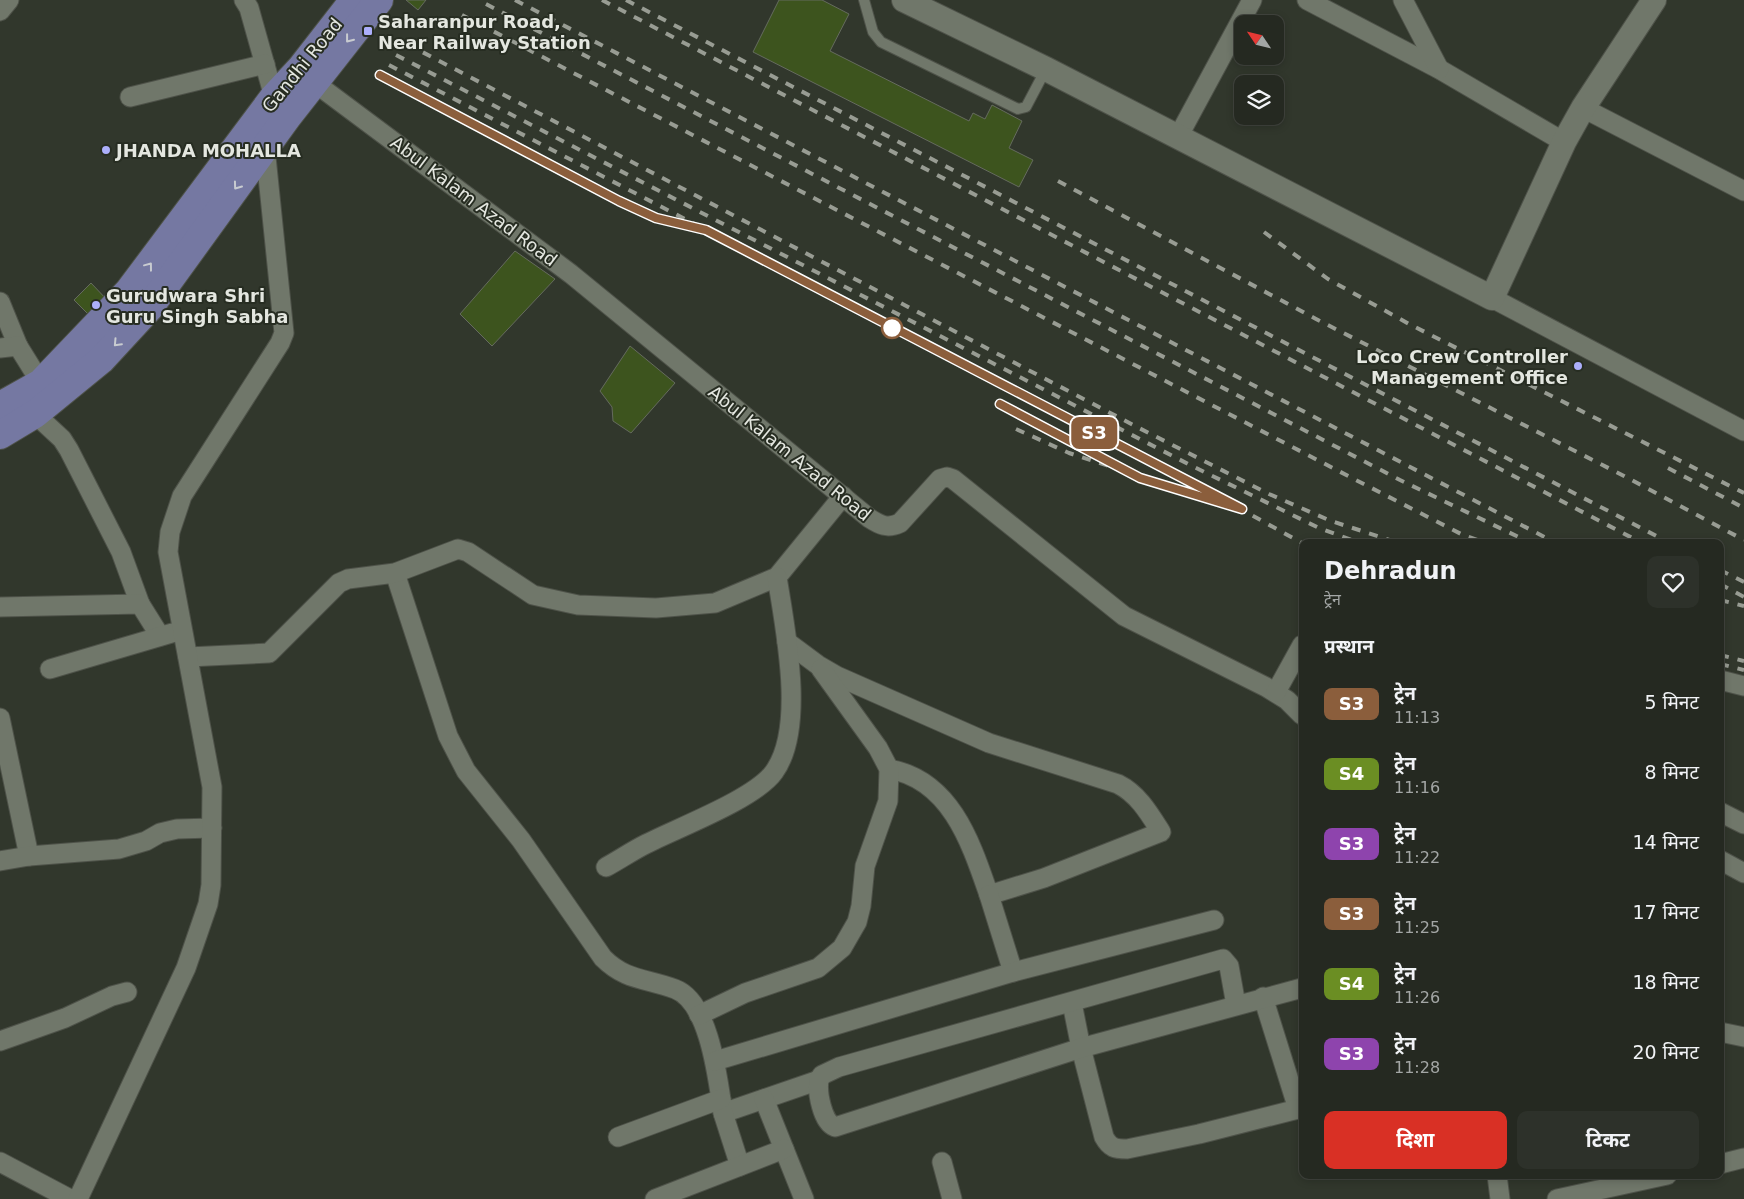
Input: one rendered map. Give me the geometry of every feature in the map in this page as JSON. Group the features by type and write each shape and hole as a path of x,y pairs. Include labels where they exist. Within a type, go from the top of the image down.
{"main road":[{"name":"Gandhi Road","path":"257,139 274,97 301,68 354,0"},
{"name":"Gandhi Road","path":"257,139 315,83 379,0"},
{"path":"0,406 41,383 129,291 257,139"},
{"path":"0,435 35,414 101,360 149,308 257,139"}],"street":[{"path":"0,11 9,0"},
{"path":"904,0 1178,136 1744,431"},
{"path":"1178,136 1252,0"},
{"path":"1307,0 1440,69 1564,142"},
{"path":"1403,0 1440,69"},
{"path":"1492,298 1564,142 1583,108 1654,0"},
{"path":"247,3 274,97"},
{"path":"130,97 265,64"},
{"name":"Abul Kalam Azad Road","path":"315,83 572,274 881,526 892,527 900,523 940,479 947,477 953,479 1124,616 1276,692 1299,712"},
{"path":"1583,108 1744,191"},
{"path":"78,1199 186,968 208,904 211,885 212,787 168,552 170,532 182,496 280,343 284,333 257,139"},
{"path":"0,302 9,347 41,383"},
{"path":"35,414 62,439 69,450 121,552 140,604 160,636"},
{"path":"188,657 269,652 339,583 348,579 395,573 458,549 468,552 532,596 578,605 656,608 724,601 777,578 843,496"},
{"path":"395,573 448,736 466,771 521,840 603,958 616,970 627,976 681,992 689,999 699,1015 715,1061 722,1106 740,1166"},
{"path":"606,868 645,845 736,800 766,781 775,771 789,736 790,658 777,578"},
{"path":"0,607 140,604"},
{"path":"50,669 182,629"},
{"path":"788,642 818,665 854,684 908,706 961,732 1022,754 1118,784 1129,790 1142,803 1161,832 1044,878 989,895"},
{"path":"1276,692 1299,650"},
{"path":"699,1015 745,994 818,968 842,948 850,938 861,906 865,866 888,801 889,769 878,748 818,665"},
{"path":"1724,681 1744,686"},
{"path":"0,718 29,856"},
{"path":"889,769 914,775 935,792 952,811 971,842 1014,972"},
{"path":"1724,814 1744,824"},
{"path":"0,861 29,856 119,849 146,841 160,833 177,829 212,828"},
{"path":"1724,862 1744,873"},
{"path":"715,1061 1014,972 1214,920"},
{"path":"618,1138 722,1106 764,1099 819,1080 829,1071 882,1054 1072,1003 1223,959 1229,966 1236,1005"},
{"path":"819,1080 820,1096 827,1121 834,1127 1081,1048 1299,989"},
{"path":"0,1041 65,1018 112,996 128,992"},
{"path":"1263,997 1299,1105"},
{"path":"1072,1003 1081,1048 1104,1137 1108,1145 1115,1149 1126,1149 1199,1134 1299,1108"},
{"path":"1724,1033 1744,1037"},
{"path":"764,1099 804,1199"},
{"path":"655,1199 784,1149"},
{"path":"1724,1163 1744,1158"},
{"path":"0,1162 70,1199"},
{"path":"942,1162 952,1199"},
{"path":"1498,1179 1500,1199"},
{"path":"1557,1199 1649,1179"}],"lane":[{"path":"864,0 873,32 881,42 1018,109 1026,107 1046,69"}],"building":[{"path":"406,0 426,0 418,10"},
{"path":"779,0 822,0 849,14 830,51 969,121 973,113 985,119 992,105 1022,121 1009,148 1033,160 1019,187 753,52"},
{"path":"515,251 555,279 492,346 460,314"},
{"path":"91,283 109,302 93,319 74,300"},
{"path":"630,346 675,383 631,433 613,421 612,407 600,391"}],"railway":[{"path":"515,0 1548,539"},
{"path":"602,0 1634,539"},
{"path":"626,0 1662,539"},
{"path":"486,4 1400,480 1523,539"},
{"path":"462,15 1352,478 1463,535 1474,539"},
{"path":"407,44 1137,427 1269,494 1331,521 1387,539"},
{"path":"396,55 1192,466 1319,528 1349,539"},
{"path":"389,65 1242,509"},
{"path":"380,75 619,201 657,218 687,225"},
{"path":"1058,181 1316,319 1624,476 1744,540"},
{"path":"1264,232 1328,279 1409,324 1744,493"},
{"path":"1000,404 1109,461"},
{"path":"1016,429 1069,453 1213,500"},
{"path":"1668,468 1744,508"},
{"path":"1237,507 1299,541"},
{"path":"1724,572 1744,582"},
{"path":"1724,586 1744,597"},
{"path":"1724,601 1744,606"},
{"path":"1724,656 1744,661"},
{"path":"1724,665 1744,670"}],"train":[{"name":"S3","path":"380,75 619,201 656,218 706,230 1242,509 1140,478 1000,404"}],"place":[{"name":"Saharanpur Road, Near Railway Station","path":"368,31"},
{"name":"JHANDA MOHALLA","path":"106,150"},
{"name":"Gurudwara Shri Guru Singh Sabha","path":"96,305"},
{"name":"Loco Crew Controller Management Office","path":"1578,366"}]}
